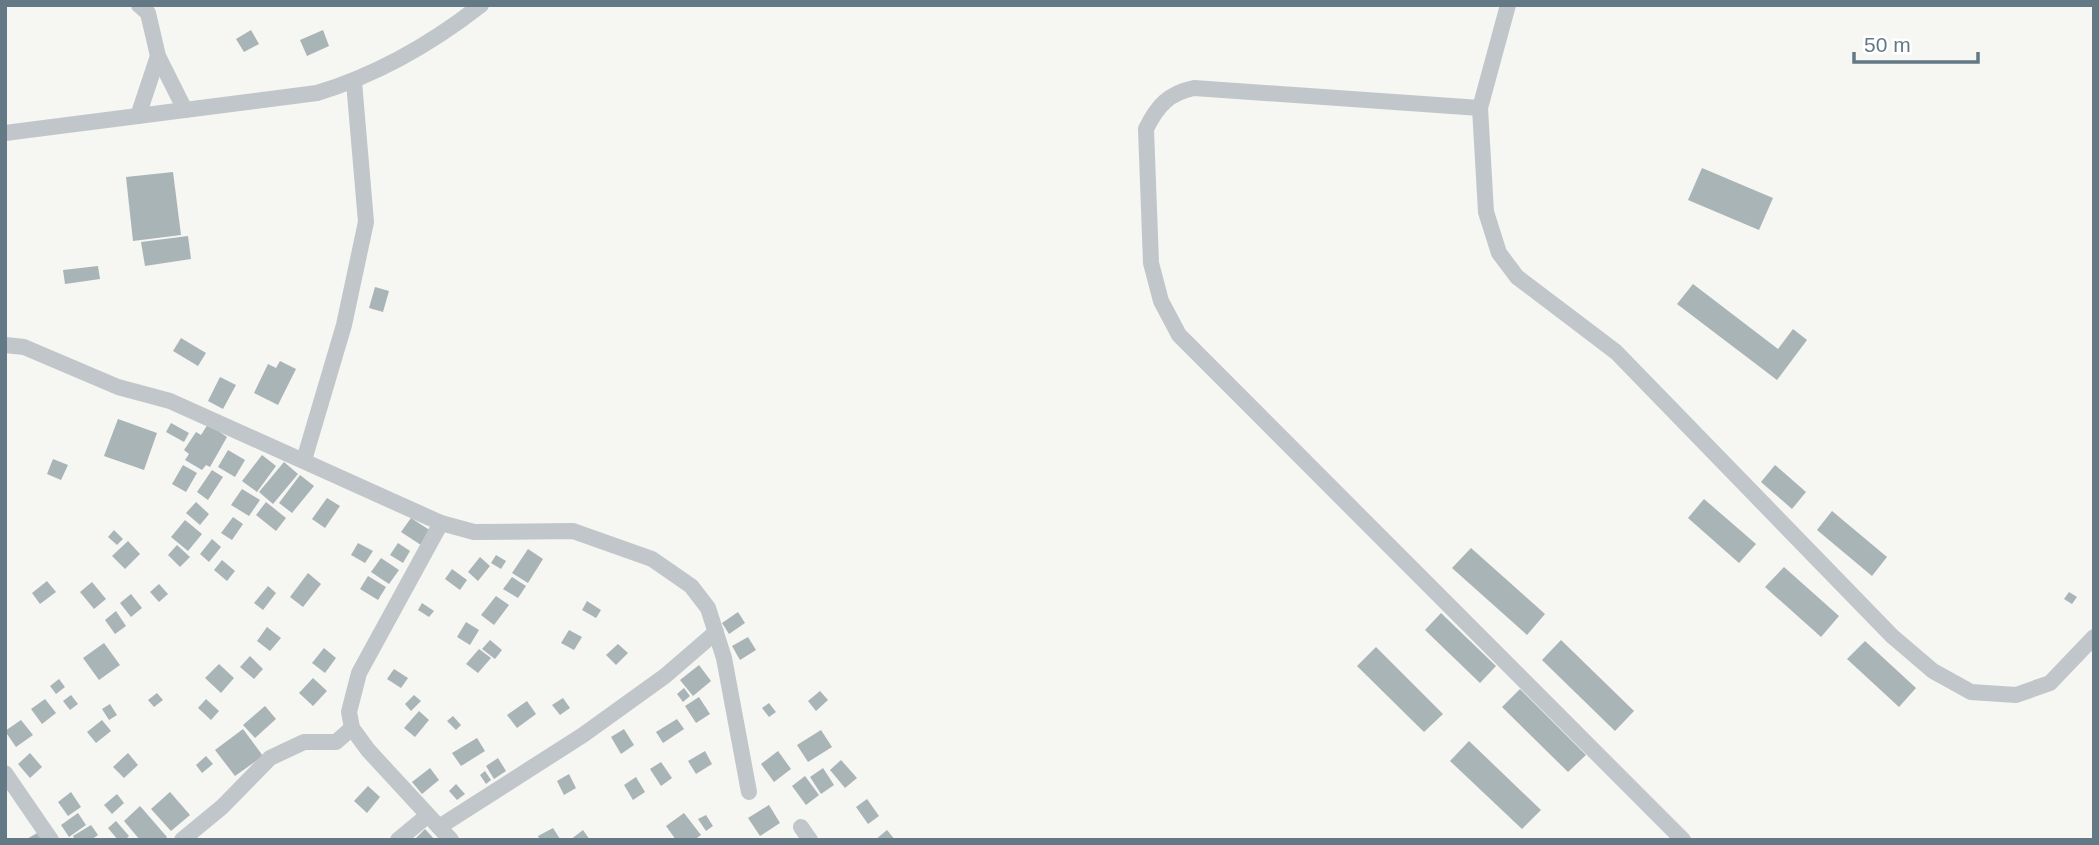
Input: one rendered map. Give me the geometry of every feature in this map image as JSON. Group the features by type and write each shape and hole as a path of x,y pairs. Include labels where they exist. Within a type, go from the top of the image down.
{"street":[{"path":"139,5 148,13 158,56 185,110"},
{"path":"5,133 317,93 354,82 396,61 481,5"},
{"path":"1508,5 1480,108 1486,212 1499,253 1517,278 1616,352 1892,636 1933,671 1971,692 2016,695 2050,683 2094,637"},
{"path":"138,116 158,56"},
{"path":"304,460 344,325 366,222 354,82"},
{"path":"1480,108 1194,88 1175,91 1154,110 1146,130 1151,263 1157,288 1179,335 1683,840"},
{"path":"5,345 24,347 118,387 170,401 441,523 474,532 573,531 652,559 691,586 708,608 724,658 749,792"},
{"path":"441,523 359,673 349,712 352,728 451,840"},
{"path":"398,840 583,735 665,676 716,632"},
{"path":"182,840 222,807 270,758 304,742 336,742 352,728"},
{"path":"5,773 51,840"}],"building":[{"path":"251,30 259,44 244,52 236,39"},
{"path":"323,30 329,46 307,56 300,40"},
{"path":"1702,168 1773,198 1759,230 1688,200"},
{"path":"173,172 181,235 133,241 126,177"},
{"path":"188,236 191,259 145,266 141,242"},
{"path":"98,266 100,279 65,284 63,270"},
{"path":"1693,284 1778,349 1793,329 1807,340 1777,380 1677,304"},
{"path":"375,287 389,291 383,312 369,308"},
{"path":"181,338 206,353 198,366 173,351"},
{"path":"280,361 296,369 278,405 254,393 268,364 276,368"},
{"path":"220,377 236,385 223,409 208,401"},
{"path":"118,419 157,433 144,470 104,456"},
{"path":"171,423 189,433 184,442 166,432"},
{"path":"208,424 227,437 210,467 206,465 202,470 185,460 189,454 184,450 196,432 201,435"},
{"path":"228,450 245,460 235,477 218,467"},
{"path":"262,455 276,466 257,492 242,481"},
{"path":"53,459 68,465 61,480 47,474"},
{"path":"284,462 298,474 273,504 259,492"},
{"path":"183,465 197,473 186,492 172,484"},
{"path":"1775,465 1806,492 1792,509 1761,482"},
{"path":"212,470 223,477 208,500 197,492"},
{"path":"300,475 314,486 292,513 279,503"},
{"path":"242,489 260,500 249,516 231,505"},
{"path":"327,498 340,506 325,528 312,519"},
{"path":"1704,499 1756,544 1739,563 1688,518"},
{"path":"196,502 209,514 200,525 186,513"},
{"path":"266,502 286,518 276,531 256,515"},
{"path":"1832,511 1887,557 1872,576 1817,530"},
{"path":"233,517 243,524 232,540 221,533"},
{"path":"411,518 431,531 421,545 401,532"},
{"path":"185,520 202,534 188,551 171,537"},
{"path":"114,530 123,539 117,545 108,537"},
{"path":"212,539 221,547 209,562 200,554"},
{"path":"128,541 140,554 125,569 112,556"},
{"path":"358,543 373,551 365,563 351,555"},
{"path":"398,543 410,551 403,563 390,555"},
{"path":"177,545 190,557 180,567 168,555"},
{"path":"1471,548 1545,614 1527,635 1452,568"},
{"path":"528,549 543,559 528,583 512,573"},
{"path":"496,555 506,561 501,569 491,563"},
{"path":"480,557 490,566 478,581 468,572"},
{"path":"381,558 399,570 389,584 371,572"},
{"path":"222,560 235,571 227,581 214,570"},
{"path":"1784,567 1839,616 1821,637 1765,587"},
{"path":"452,569 467,580 460,590 445,579"},
{"path":"308,573 321,584 303,607 290,597"},
{"path":"368,576 386,587 378,600 360,589"},
{"path":"512,577 526,586 518,598 503,589"},
{"path":"47,581 56,592 40,604 32,593"},
{"path":"92,582 106,599 94,609 80,592"},
{"path":"159,584 168,594 159,602 150,592"},
{"path":"268,586 276,593 263,610 254,603"},
{"path":"2069,592 2077,597 2072,604 2064,599"},
{"path":"131,594 142,608 131,617 120,603"},
{"path":"496,596 509,605 494,625 481,615"},
{"path":"587,601 601,610 596,618 582,610"},
{"path":"422,603 434,611 429,617 418,610"},
{"path":"116,611 126,626 115,634 105,620"},
{"path":"738,612 745,623 729,634 722,623"},
{"path":"1441,613 1496,666 1480,683 1425,630"},
{"path":"466,622 479,630 470,645 457,637"},
{"path":"267,627 281,638 270,651 257,641"},
{"path":"569,630 582,637 574,650 561,643"},
{"path":"748,637 756,650 740,660 732,646"},
{"path":"490,640 502,650 495,659 482,649"},
{"path":"1561,640 1634,711 1615,731 1542,660"},
{"path":"1865,641 1916,688 1899,707 1847,659"},
{"path":"104,643 120,665 99,680 83,658"},
{"path":"618,644 628,653 616,665 606,655"},
{"path":"1376,647 1443,714 1424,732 1357,666"},
{"path":"324,648 336,658 325,673 312,663"},
{"path":"479,649 491,658 478,673 466,664"},
{"path":"250,656 263,669 254,679 240,667"},
{"path":"219,664 234,678 221,693 205,678"},
{"path":"699,665 711,681 693,696 680,680"},
{"path":"394,669 408,678 401,688 387,679"},
{"path":"313,678 327,691 313,706 299,693"},
{"path":"59,679 65,687 56,694 50,686"},
{"path":"684,688 690,696 683,702 677,694"},
{"path":"1520,689 1586,755 1568,772 1502,707"},
{"path":"820,691 828,700 816,711 808,701"},
{"path":"157,693 163,700 154,707 148,700"},
{"path":"71,695 78,704 70,710 63,701"},
{"path":"414,695 421,701 411,711 405,704"},
{"path":"699,697 710,714 696,723 685,706"},
{"path":"563,698 570,708 560,715 552,705"},
{"path":"45,699 56,713 42,724 31,709"},
{"path":"206,699 219,711 211,720 198,708"},
{"path":"527,701 536,714 517,728 507,715"},
{"path":"769,703 776,712 769,717 762,708"},
{"path":"110,704 117,715 109,720 102,709"},
{"path":"265,706 276,719 255,738 243,725"},
{"path":"419,711 429,720 415,737 404,728"},
{"path":"453,716 461,725 456,730 447,721"},
{"path":"677,719 684,729 663,743 656,732"},
{"path":"21,720 33,735 16,747 5,731"},
{"path":"102,720 111,731 96,743 87,732"},
{"path":"243,729 263,756 235,776 215,750"},
{"path":"624,729 634,745 621,754 611,737"},
{"path":"821,730 832,747 808,762 797,745"},
{"path":"477,738 485,751 461,766 452,753"},
{"path":"1469,741 1541,810 1522,829 1450,761"},
{"path":"705,751 712,764 696,774 688,761"},
{"path":"778,751 791,769 774,782 761,764"},
{"path":"30,753 42,767 30,778 18,764"},
{"path":"128,753 138,765 124,778 113,767"},
{"path":"206,756 213,764 202,773 196,765"},
{"path":"498,758 506,771 494,779 486,766"},
{"path":"841,760 857,778 845,788 830,770"},
{"path":"661,762 672,778 661,786 650,769"},
{"path":"430,768 439,780 422,794 412,782"},
{"path":"823,768 834,785 821,794 810,777"},
{"path":"485,771 491,780 486,784 480,775"},
{"path":"569,774 576,788 564,795 557,781"},
{"path":"805,776 819,795 806,805 792,786"},
{"path":"636,777 645,792 633,800 624,785"},
{"path":"456,784 465,794 457,800 449,791"},
{"path":"368,786 380,797 367,813 354,801"},
{"path":"71,792 81,807 68,816 58,802"},
{"path":"170,792 190,815 171,831 151,809"},
{"path":"117,794 124,803 112,814 104,805"},
{"path":"867,799 879,816 868,824 856,807"},
{"path":"769,805 780,823 760,836 748,818"},
{"path":"140,806 167,837 164,840 140,840 124,821"},
{"path":"78,813 86,825 69,837 61,825"},
{"path":"684,813 701,835 694,840 676,840 666,826"},
{"path":"706,815 713,826 706,831 698,819"},
{"path":"116,821 129,836 125,840 118,840 108,828"},
{"path":"91,825 98,835 91,840 75,840 73,836"},
{"path":"553,828 560,839 540,840 538,836"},
{"path":"425,829 435,840 414,840"},
{"path":"583,830 590,840 570,840"},
{"path":"887,830 895,840 875,840"},
{"path":"39,832 44,840 25,840"}]}
